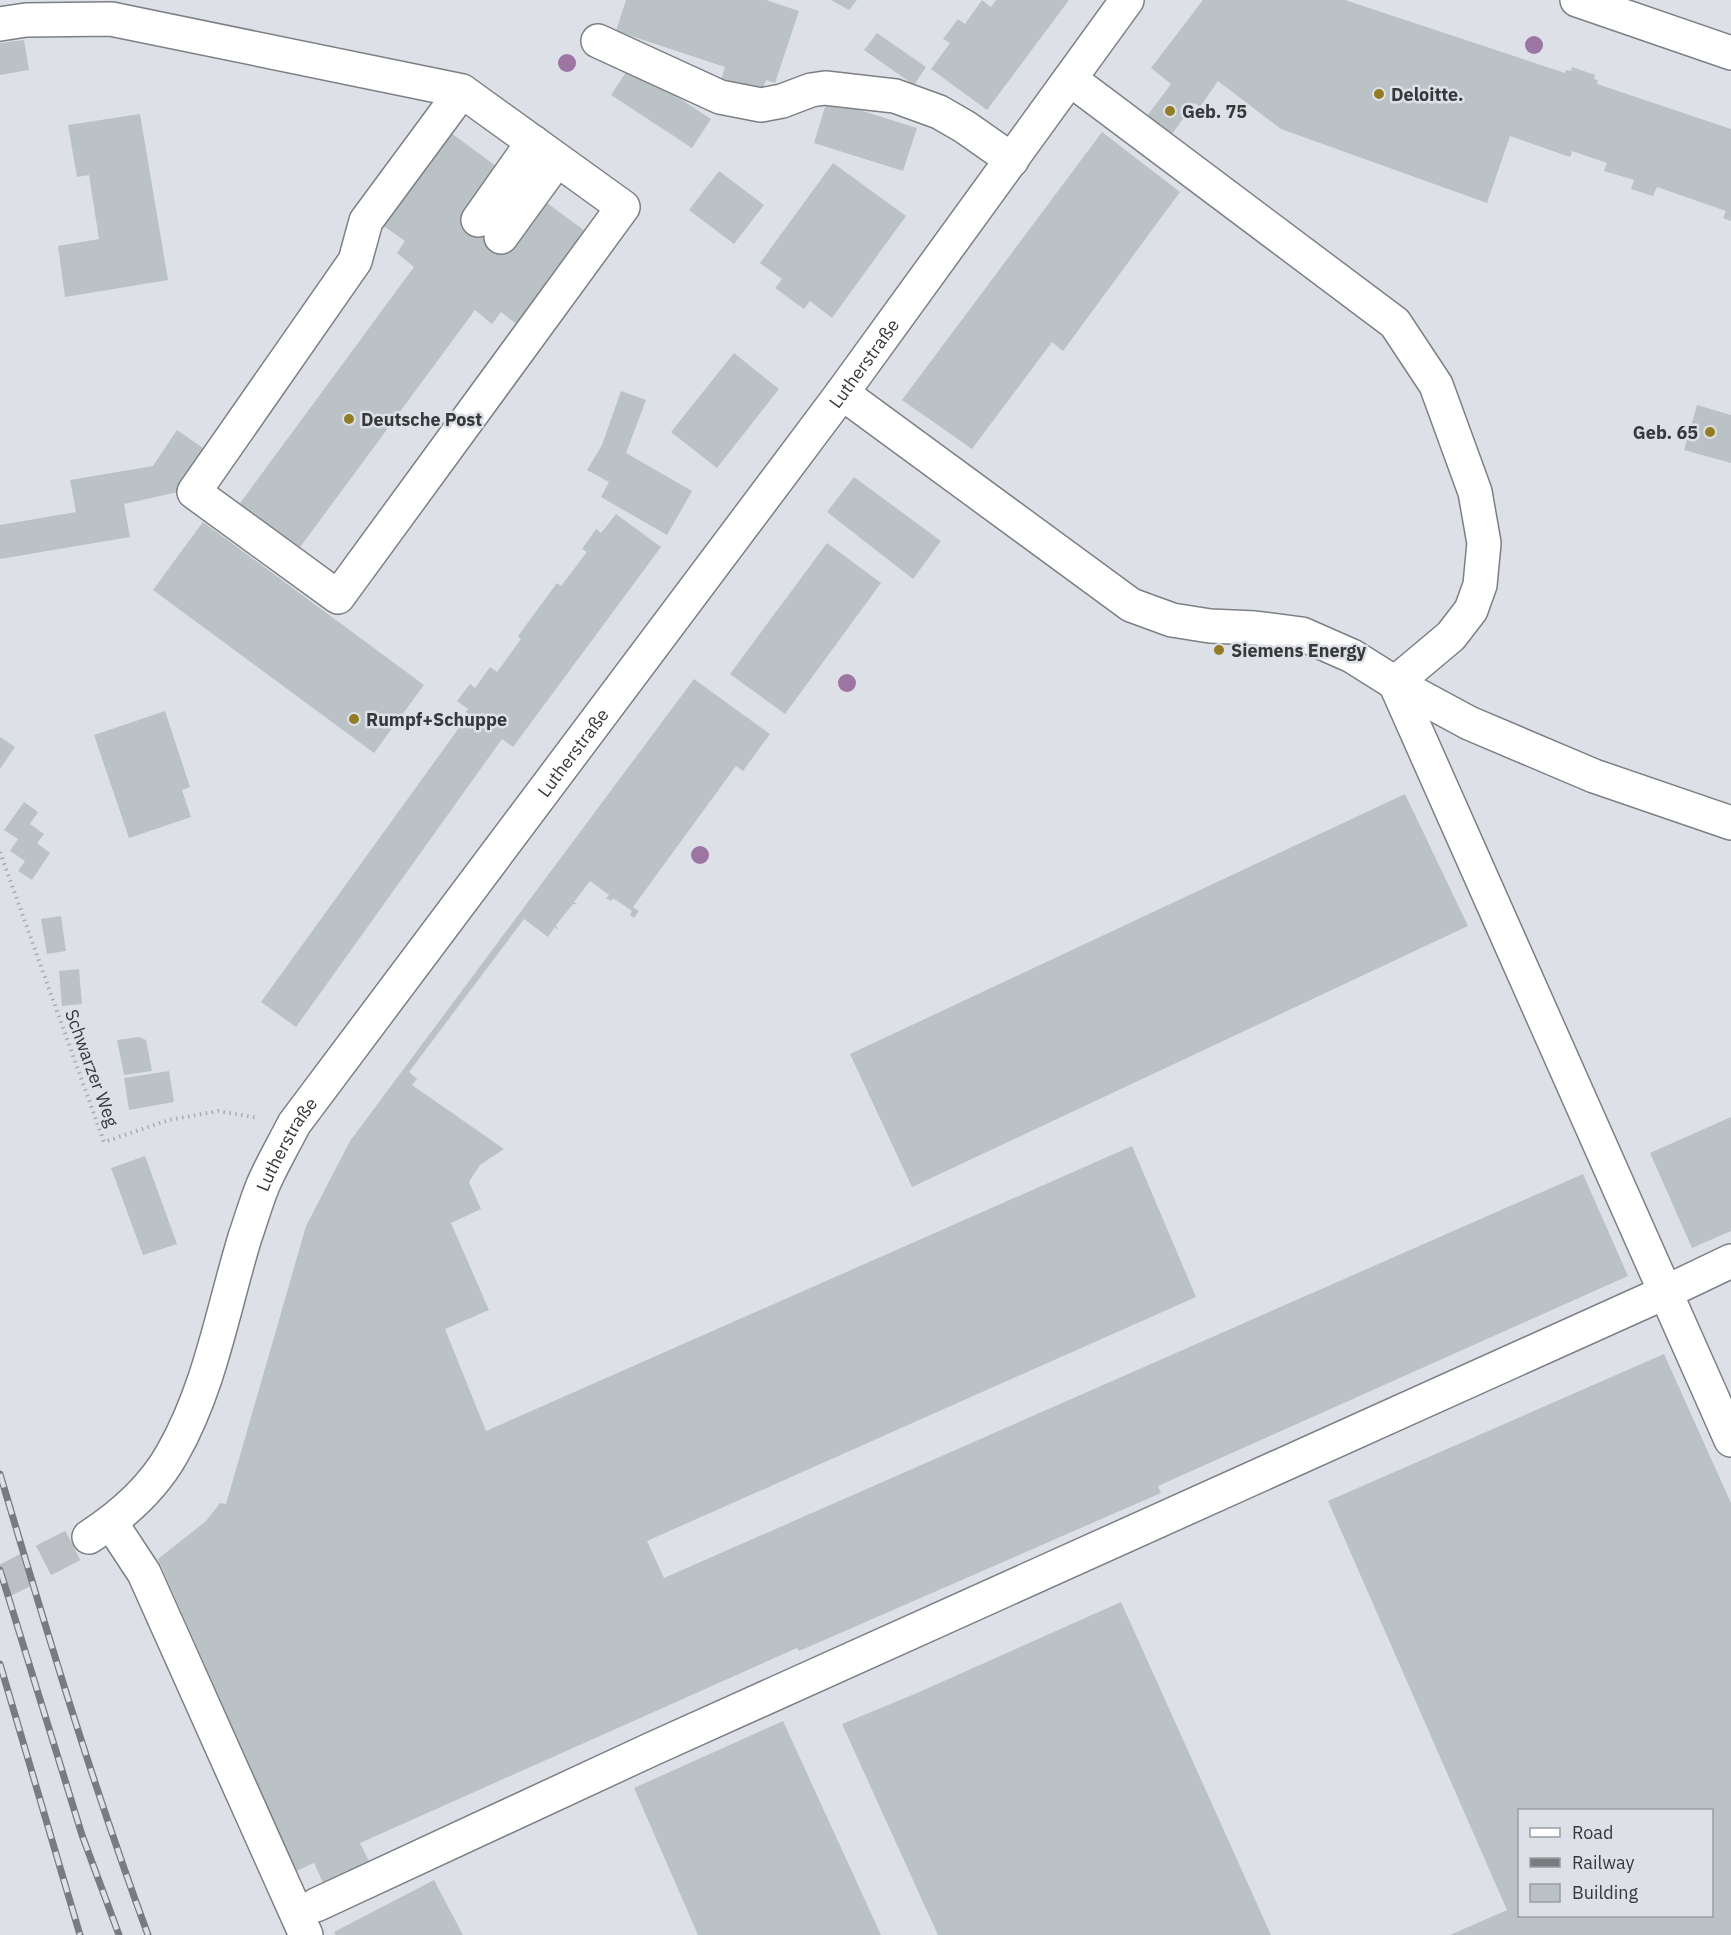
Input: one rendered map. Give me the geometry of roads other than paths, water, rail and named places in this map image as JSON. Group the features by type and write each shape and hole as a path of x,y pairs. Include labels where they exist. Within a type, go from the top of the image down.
{"street":[{"name":"Lutherstraße","path":"306,1935 144,1573 100,1530 144,1492 172,1455 192,1412 263,1185 294,1124 842,393 1127,0"},
{"path":"1577,0 1731,53"},
{"path":"0,24 26,20 111,19 462,91 623,207 338,597 194,492 356,261 366,221 462,91"},
{"path":"598,41 720,97 761,105 825,88 895,96 939,112 1012,160"},
{"path":"1070,80 1395,323 1436,385 1475,492 1484,543 1480,585 1471,610 1451,636 1395,683"},
{"path":"489,228 545,151"},
{"path":"842,393 1131,605 1172,620 1210,626 1255,628 1302,634 1352,656 1395,683 1469,723 1594,776 1731,823"},
{"path":"1395,683 1731,1440"},
{"path":"316,1905 652,1749 1731,1261"}],"tunnel":[{"path":"0,1583 89,1537"}],"railway":[{"path":"0,1474 52,1648 127,1878 148,1935"},
{"path":"0,1570 82,1835 119,1935"},
{"path":"0,1664 80,1935"}],"place":[{"name":"Deloitte.","path":"1379,94"},
{"name":"Geb. 75","path":"1170,111"},
{"name":"Deutsche Post","path":"349,419"},
{"name":"Geb. 65","path":"1710,432"},
{"name":"Siemens Energy","path":"1219,650"},
{"name":"Rumpf+Schuppe","path":"354,719"}]}
